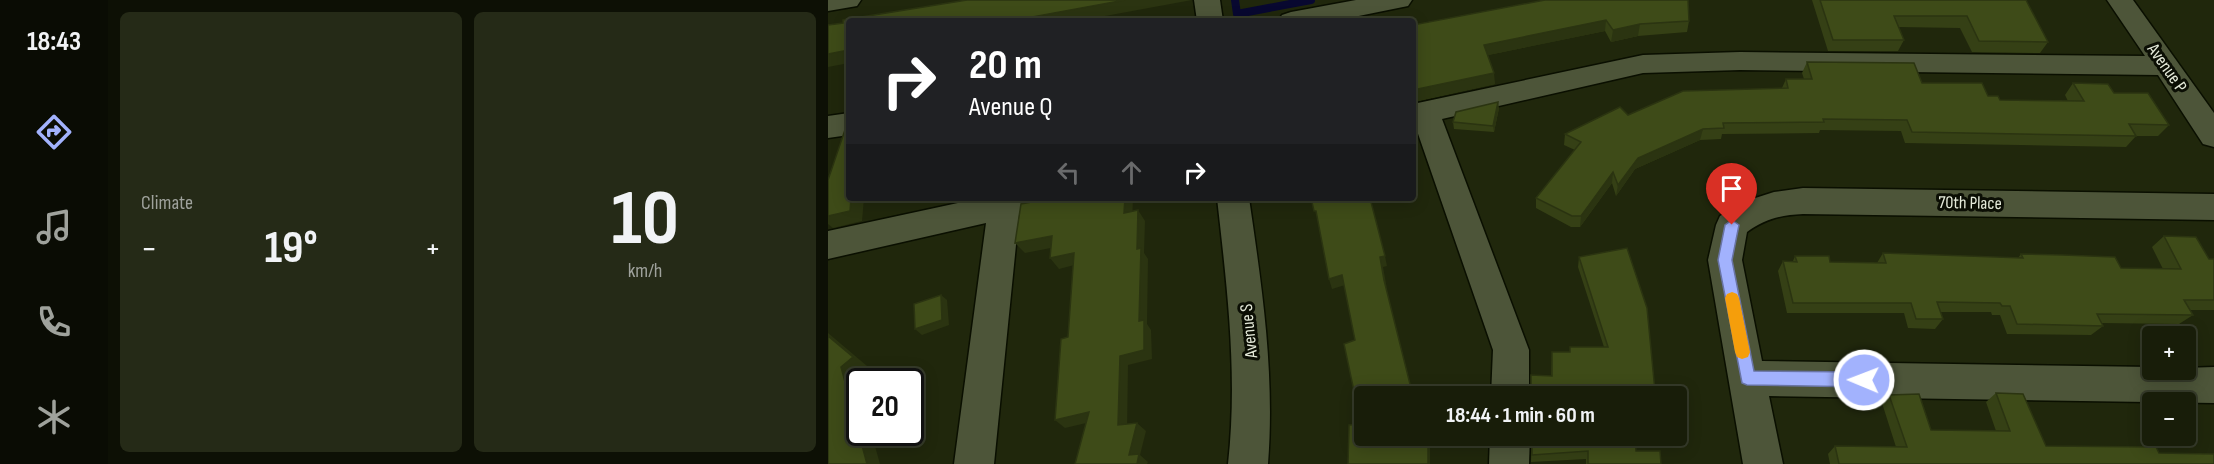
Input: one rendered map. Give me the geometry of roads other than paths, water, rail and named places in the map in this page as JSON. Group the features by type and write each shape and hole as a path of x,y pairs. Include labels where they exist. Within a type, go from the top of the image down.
{"street":[{"path":"828,3 848,0"},
{"path":"1207,0 1210,18"},
{"path":"1306,18 1399,0"},
{"name":"Avenue P","path":"2120,0 2165,66 2201,99 2214,136"},
{"path":"1510,386 1511,350 1419,114 1643,64 1740,62 2165,66"},
{"path":"828,127 846,124"},
{"path":"828,245 1026,201"},
{"name":"Avenue S","path":"1233,201 1254,379 1253,423 1248,464"},
{"name":"70th Place","path":"1747,378 1725,260 1732,225 1747,214 1776,202 2214,207"},
{"path":"974,464 1004,206"},
{"path":"1763,464 1747,378 2214,385"},
{"path":"1509,464 1510,446"}],"waterway":[{"path":"1235,0 1237,14 1311,0"}]}
